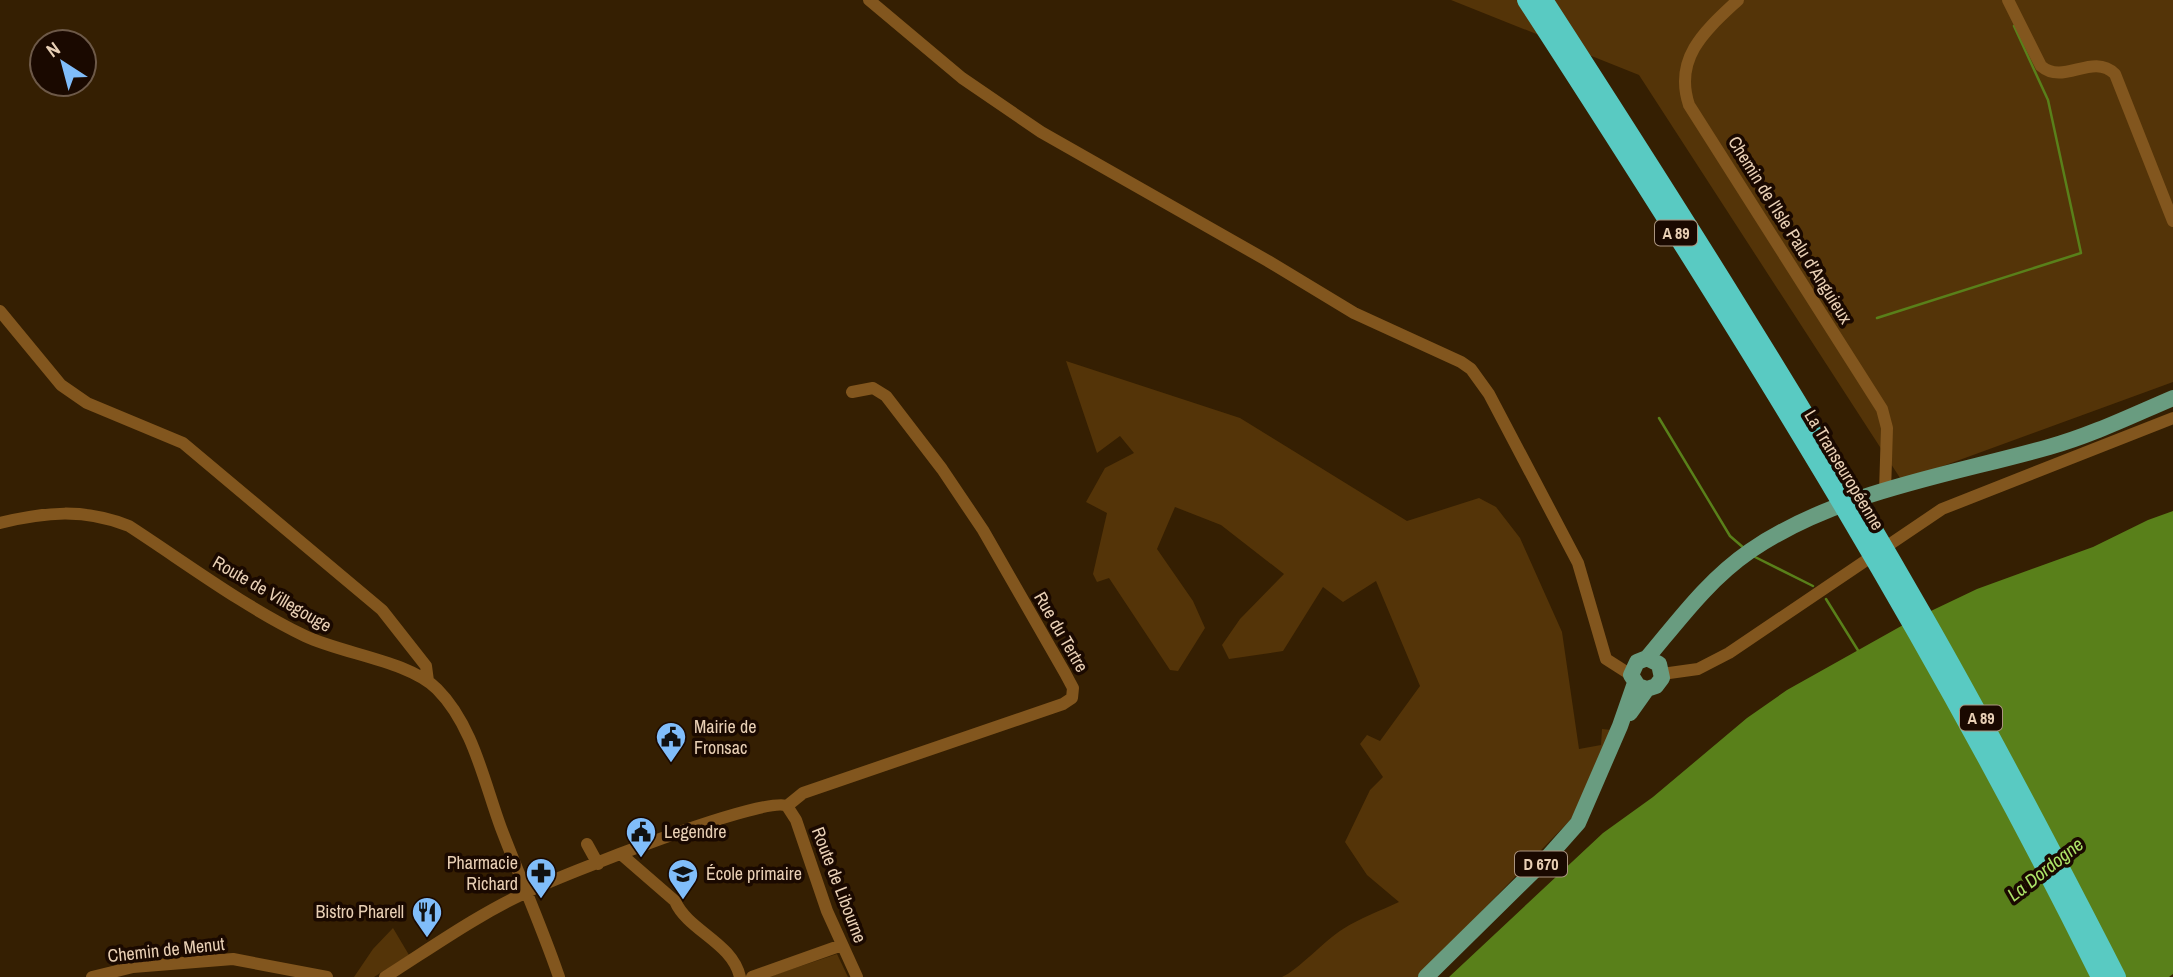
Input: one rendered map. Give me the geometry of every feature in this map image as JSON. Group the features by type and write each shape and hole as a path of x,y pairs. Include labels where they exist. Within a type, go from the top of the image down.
{"highway":[{"name":"La Transeuropéenne","path":"1526,0 1828,467 2100,977"},
{"name":"La Transeuropéenne","path":"1544,0 1662,183 2005,762 2117,977"}],"main road":[{"name":"D 670","path":"1426,977 1567,838 1588,804 1639,673 1718,577 1769,539 1809,519 1885,492 2088,433 2173,398"},
{"name":"D 670","path":"1662,671 1675,626"},
{"path":"1662,671 1659,683 1639,673 1662,671"}],"street":[{"path":"869,0 962,78 1041,132 1354,313 1447,355 1471,369 1495,405 1578,563 1604,652 1639,673"},
{"name":"Chemin de l'Isle Palu d’Anguieux","path":"1738,0 1693,46 1687,62 1685,93 1689,105 1755,211 1882,409 1887,429 1885,492"},
{"path":"2008,0 2041,66 2049,73 2058,74 2098,64 2107,66 2115,74 2173,220"},
{"path":"0,311 61,385 87,403 183,443 382,610 426,666 428,681"},
{"name":"Rue du Tertre","path":"788,806 803,793 1063,704 1072,698 1073,688 1065,673 983,530 942,469 886,396 873,388 852,392"},
{"path":"1662,671 1698,669 1729,653 1942,509 2173,418"},
{"name":"Route de Villegouge","path":"0,523 39,514 74,512 112,519 129,526 268,616 303,635 333,649 411,672 428,681 447,701 466,733 559,977"},
{"path":"384,977 527,892 703,822 775,803 788,806"},
{"name":"Route de Libourne","path":"788,806 796,820 819,889 857,977"},
{"path":"587,844 598,864"},
{"path":"622,855 675,901 679,911 702,929 731,959 740,977"},
{"path":"752,977 842,945"},
{"name":"Chemin de Menut","path":"92,977 133,967 233,959 327,977"}],"shaded area":[{"path":"1451,0 2173,0 2173,382 1902,481 1639,75"},
{"path":"1066,361 1240,418 1407,521 1479,498 1496,507 1520,538 1562,632 1579,749 1601,745 1602,729 1611,730 1577,813 1418,977 1282,977 1343,929 1399,902 1367,875 1345,842 1370,790 1383,777 1360,744 1367,735 1380,741 1420,686 1376,581 1343,602 1323,587 1283,651 1229,659 1222,645 1240,619 1284,574 1221,525 1175,507 1157,549 1193,601 1205,628 1178,671 1170,670 1109,578 1097,582 1093,574 1107,513 1086,502 1105,468 1134,453 1120,436 1097,453"},
{"path":"393,928 409,955 374,977 354,977 373,949"},
{"path":"837,954 848,977 768,977"}],"water":[{"name":"La Dordogne","path":"2173,511 2173,974 2169,977 1449,977 1603,833 1653,797 1747,718 1787,690 1912,620 1977,589 2093,547"}],"waterway":[{"path":"1877,318 2081,253 2048,100 2014,26"},
{"path":"1659,418 1730,536 1745,549"},
{"path":"1753,556 1813,586"},
{"path":"1826,599 1859,652"}],"place":[{"name":"Mairie de Fronsac","path":"671,764"},
{"name":"Legendre","path":"641,859"},
{"name":"Pharmacie Richard","path":"541,900"},
{"name":"École primaire","path":"683,901"},
{"name":"Bistro Pharell","path":"427,939"}]}
